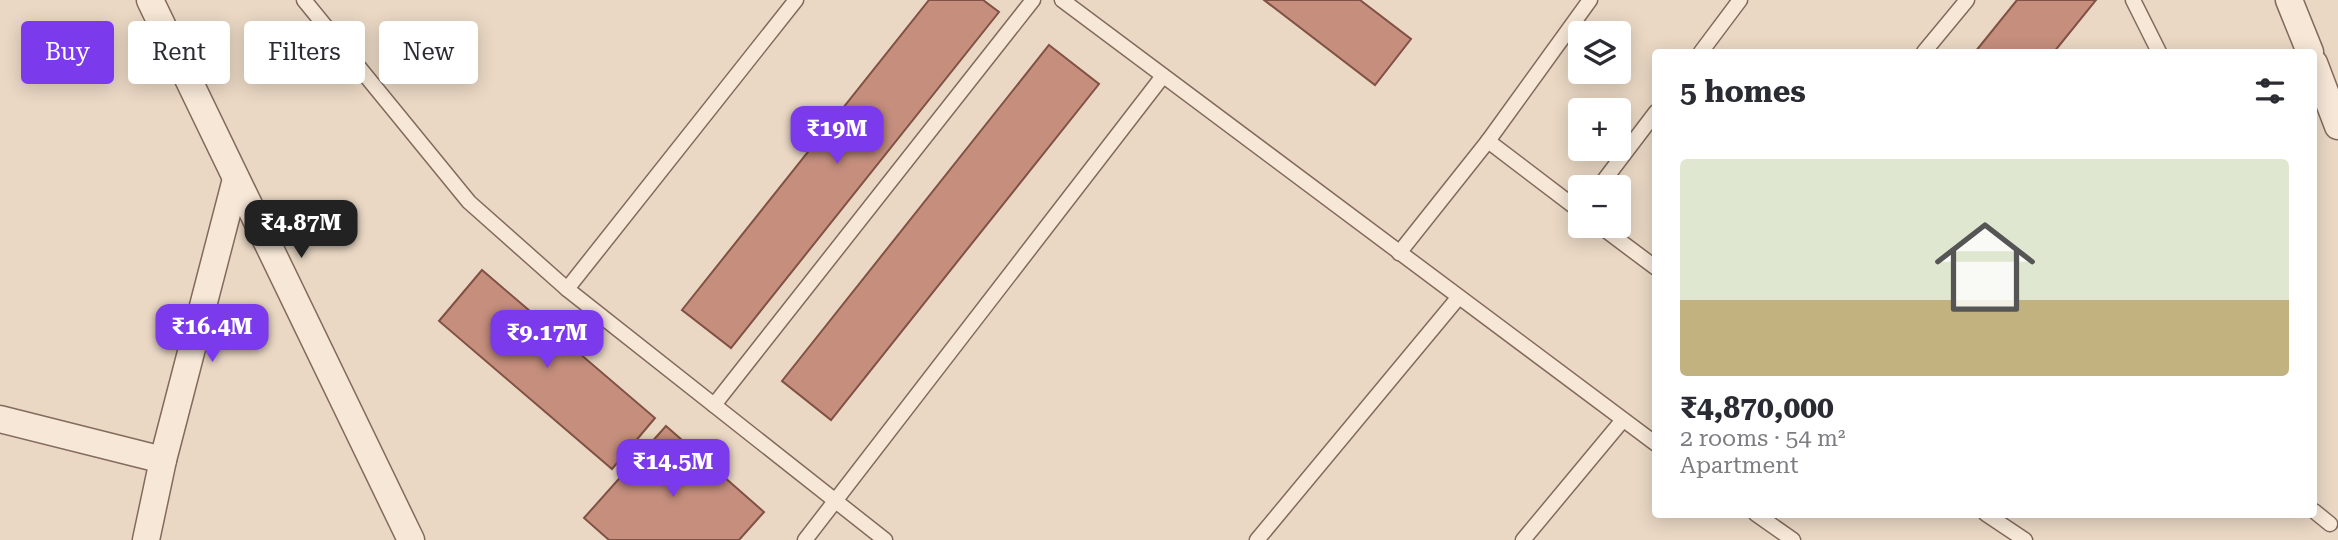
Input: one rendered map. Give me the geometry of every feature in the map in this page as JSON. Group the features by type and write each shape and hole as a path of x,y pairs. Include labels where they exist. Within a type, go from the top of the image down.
{"street":[{"path":"150,0 411,540"},
{"path":"2289,0 2309,49"},
{"path":"2317,71 2338,126"},
{"path":"146,540 163,460 236,179"},
{"path":"0,419 163,460"}],"lane":[{"path":"304,0 470,202 567,289 885,540"},
{"path":"567,289 796,0"},
{"path":"714,405 1033,0"},
{"path":"1062,0 1652,441"},
{"path":"1399,253 1488,141 1590,0"},
{"path":"1703,49 1740,0"},
{"path":"1926,49 1967,0"},
{"path":"2133,0 2158,49"},
{"path":"805,540 837,502 1163,76"},
{"path":"1608,175 1652,118"},
{"path":"1488,141 1568,202"},
{"path":"1616,238 1652,265"},
{"path":"1258,540 1458,298"},
{"path":"1522,540 1622,421"},
{"path":"2317,513 2330,524"},
{"path":"1762,518 1793,540"},
{"path":"1992,518 2025,540"}],"building":[{"path":"929,0 983,0 999,12 731,348 682,310"},
{"path":"1264,0 1360,0 1411,39 1375,85"},
{"path":"2017,0 2096,0 2056,49 1977,49"},
{"path":"1049,45 1099,84 831,420 782,381"},
{"path":"482,270 655,418 612,469 439,321"},
{"path":"666,426 764,512 739,540 609,540 584,518"}]}
